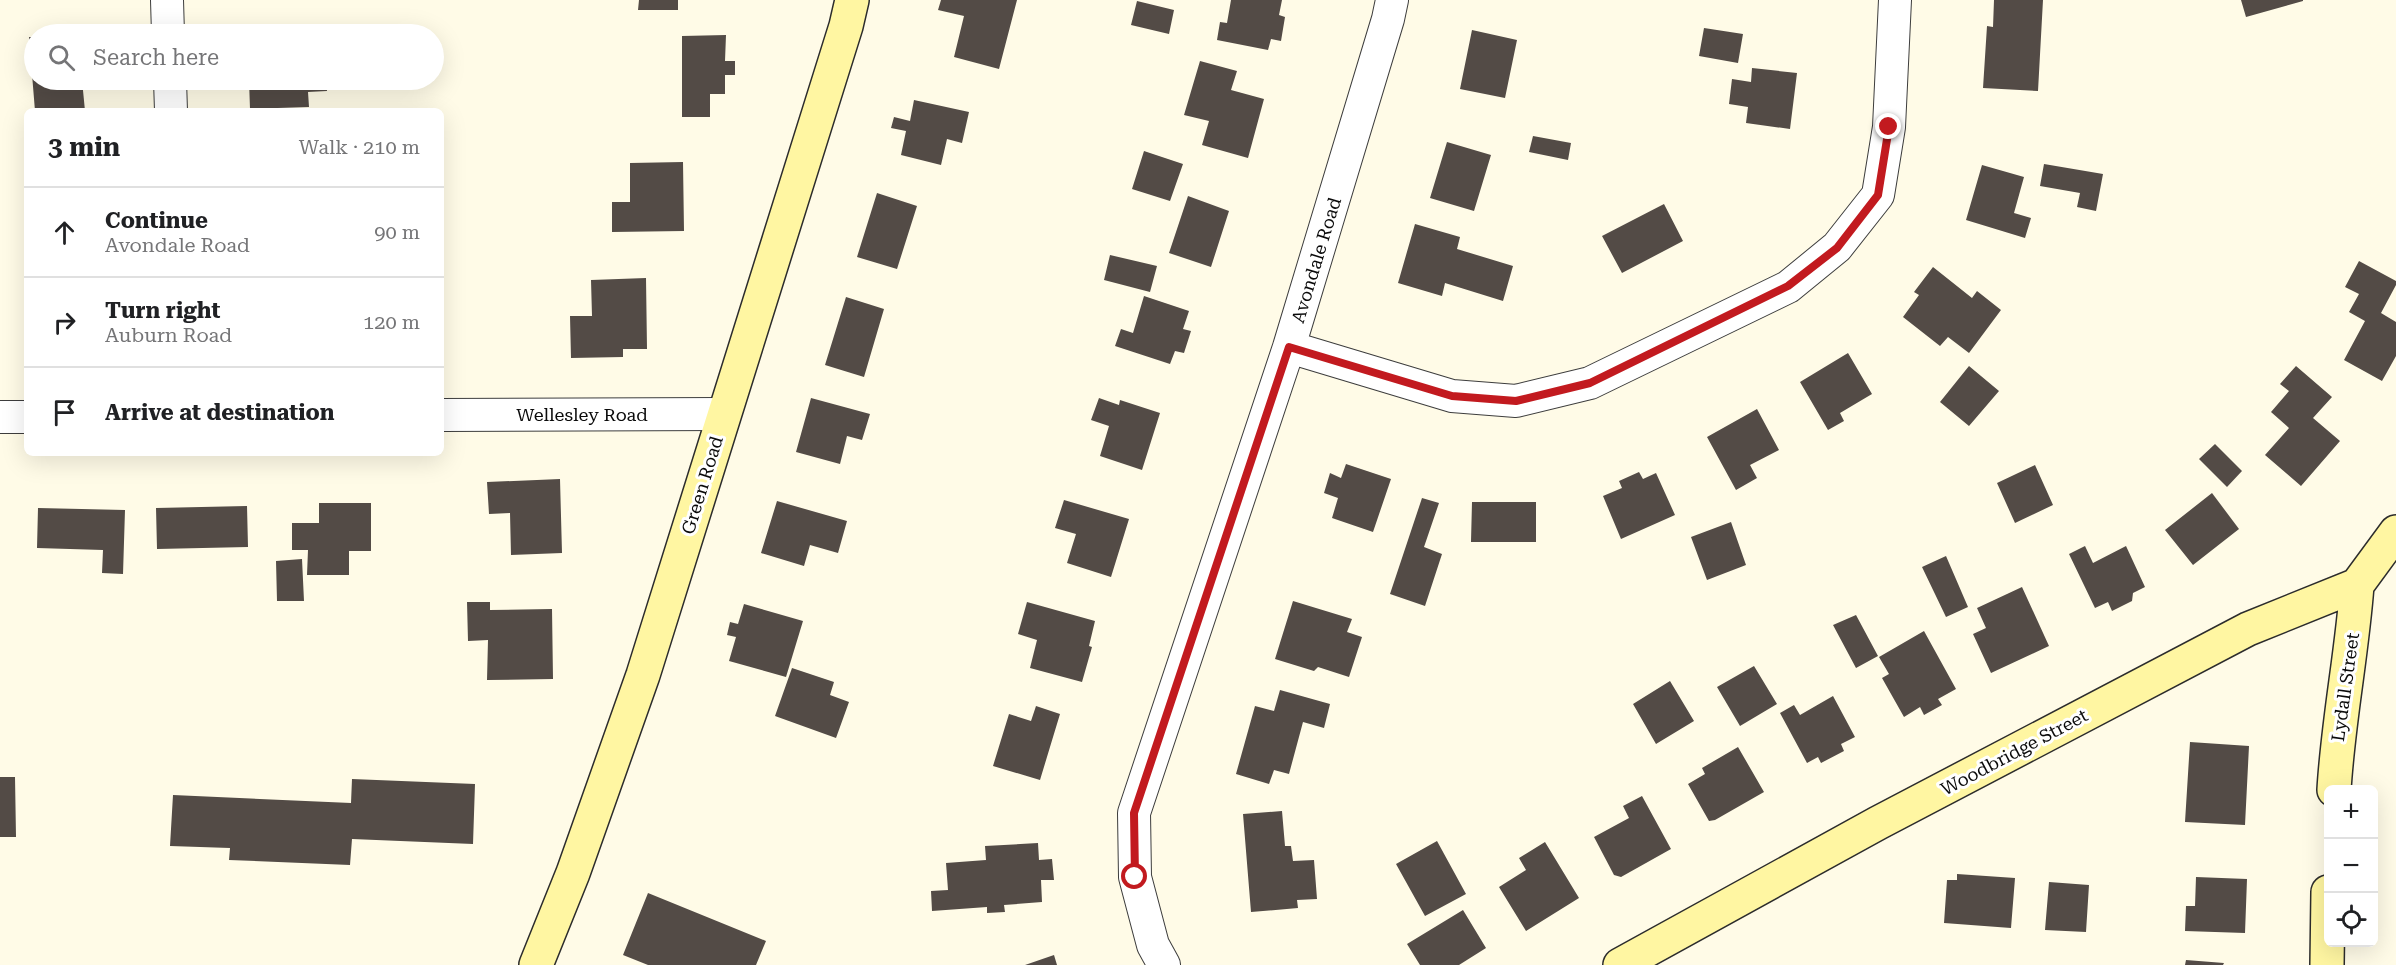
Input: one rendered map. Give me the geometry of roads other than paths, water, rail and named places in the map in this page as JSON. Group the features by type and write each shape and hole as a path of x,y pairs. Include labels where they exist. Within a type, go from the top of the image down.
{"street":[{"path":"167,0 168,24"},
{"name":"Green Road","path":"536,965 573,873 643,675 846,26 852,0"},
{"name":"Avondale Road","path":"1164,965 1153,945 1135,877 1134,813 1289,347 1392,0"},
{"path":"1289,347 1452,396 1516,401 1590,383 1788,286 1837,248 1878,195 1889,127 1895,0"},
{"path":"170,90 171,108"},
{"name":"Wellesley Road","path":"444,415 724,414"},
{"path":"0,417 24,417"},
{"path":"2357,585 2396,532"},
{"name":"Lydall Street","path":"2334,785 2336,745 2353,639 2357,585"},
{"name":"Woodbridge Street","path":"1620,965 1878,823 2248,629 2357,585"},
{"path":"2327,965 2328,893"}]}
